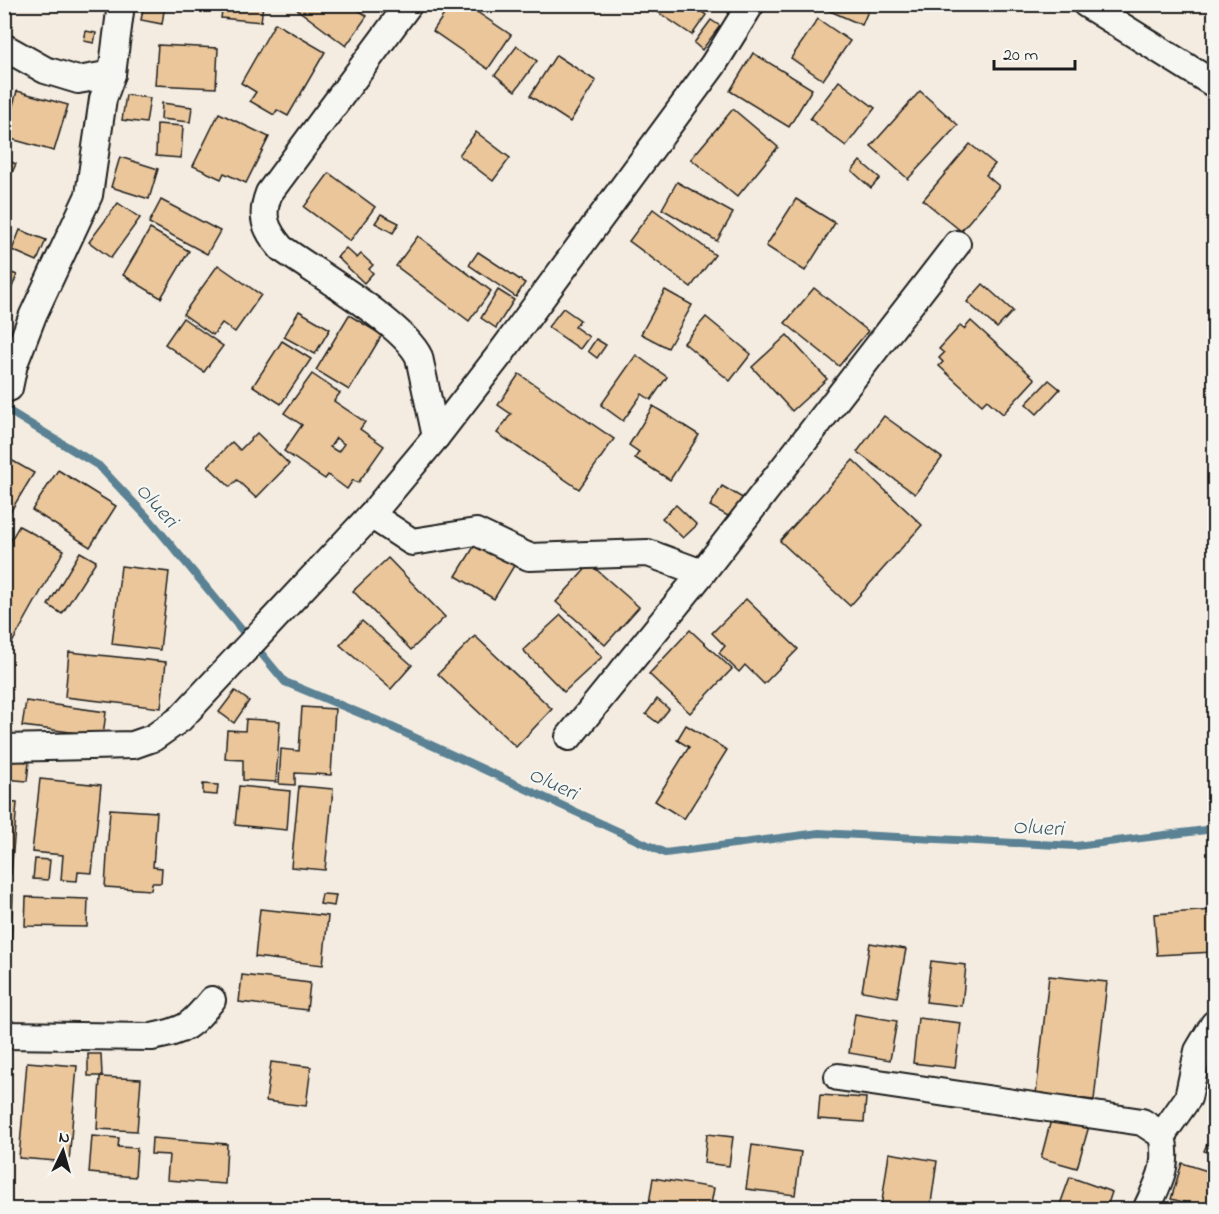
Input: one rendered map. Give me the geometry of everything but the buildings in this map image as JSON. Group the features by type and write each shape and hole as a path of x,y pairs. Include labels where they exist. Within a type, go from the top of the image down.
{"street":[{"path":"9,388 14,364 33,315 89,195 103,99 111,74 121,4"},
{"path":"409,4 268,193 263,214 267,231 281,248 397,329 414,346 419,357 436,436"},
{"path":"4,748 133,745 153,738 180,719 371,515 436,436 508,343 713,65 751,4"},
{"path":"1086,4 1215,84"},
{"path":"4,47 45,70 78,81 111,74"},
{"path":"569,737 702,573 957,244"},
{"path":"371,515 412,542 476,532 529,557 648,553 702,573"},
{"path":"4,1035 152,1037 176,1032 193,1024 212,1000"},
{"path":"1162,1135 1188,1098 1198,1051 1215,1024"},
{"path":"838,1077 1142,1122 1162,1135 1166,1155 1160,1178 1146,1209"}],"waterway":[{"name":"Olueri","path":"4,408 99,466 151,521 285,682 381,722 665,853 819,833 1076,846 1214,829"}]}
